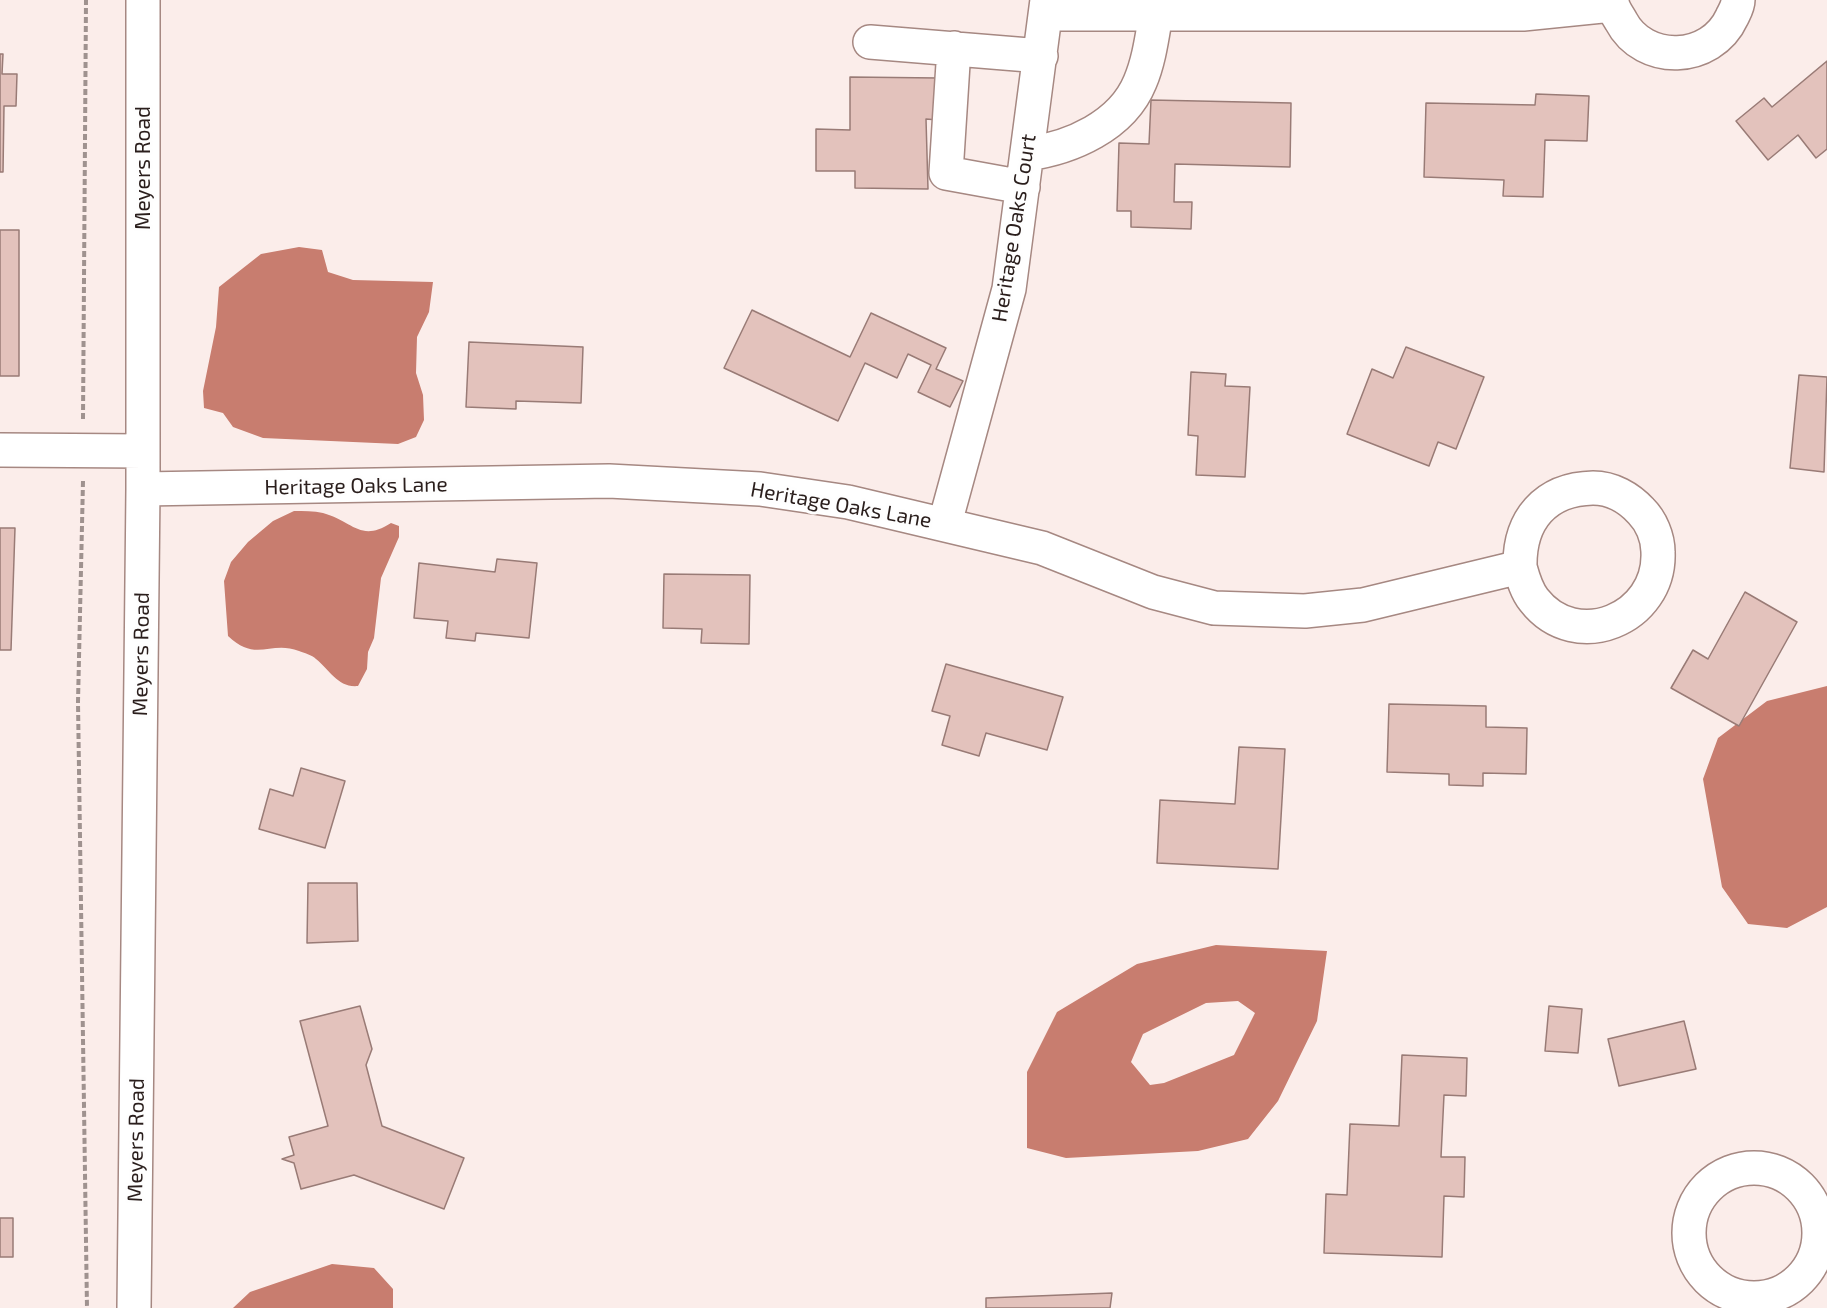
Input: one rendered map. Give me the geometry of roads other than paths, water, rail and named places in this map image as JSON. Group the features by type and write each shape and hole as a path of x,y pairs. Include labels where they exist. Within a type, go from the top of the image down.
{"street":[{"name":"Meyers Road","path":"134,1308 143,489 143,0"},
{"path":"1047,7 1156,14 1522,14 1612,2 1628,34 1657,52 1685,54 1711,44 1727,28 1738,0"},
{"name":"Heritage Oaks Court","path":"945,523 1009,289 1047,7"},
{"path":"1028,154 1055,150 1091,135 1126,104 1140,83 1156,14"},
{"path":"870,42 1041,56"},
{"path":"954,48 946,173 1023,187"},
{"path":"0,450 143,451"},
{"name":"Heritage Oaks Lane","path":"143,489 671,482 760,489 848,502 945,523 1042,548 1153,592 1214,608 1305,610 1363,605 1520,567"},
{"path":"1596,488 1616,492 1646,515 1658,544 1659,564 1652,588 1626,616 1599,626 1566,623 1545,611 1526,586 1520,567 1522,538 1530,520 1551,499 1571,490 1596,488"}]}
